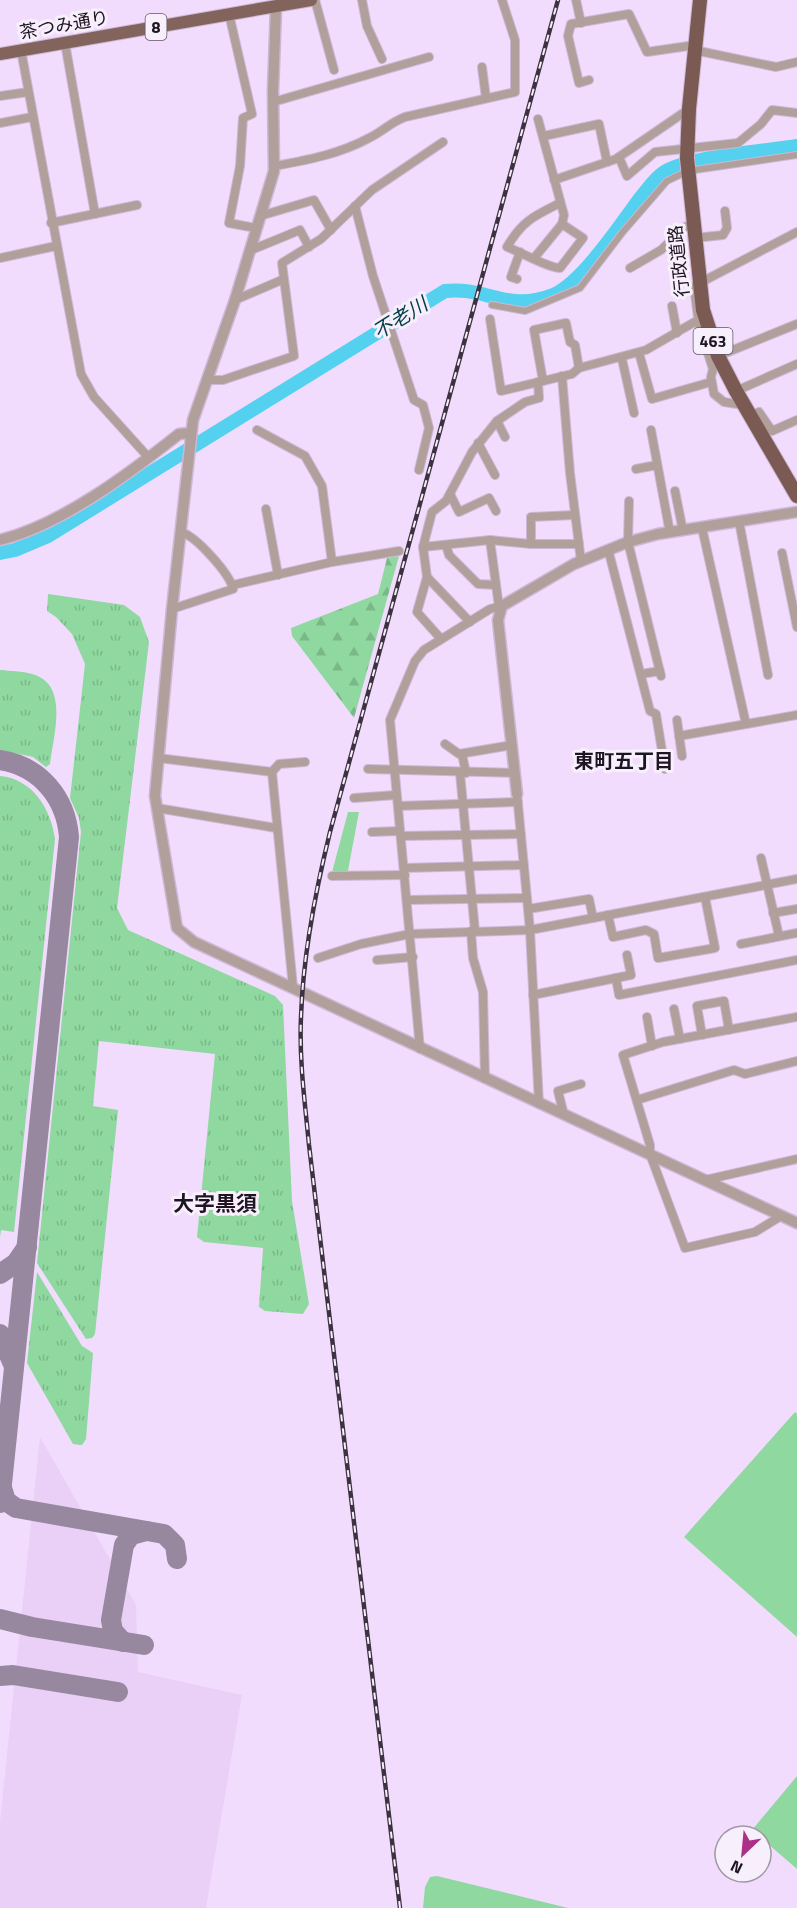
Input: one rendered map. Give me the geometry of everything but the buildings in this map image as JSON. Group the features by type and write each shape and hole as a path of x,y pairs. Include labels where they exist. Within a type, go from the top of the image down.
{"highway":[{"name":"行政道路","path":"700,0 689,109 688,162 703,310 718,356 797,495"}],"main road":[{"name":"茶つみ通り","path":"0,54 313,0"}],"street":[{"path":"313,0 334,70"},
{"path":"362,0 368,26 382,59"},
{"path":"275,166 335,152 370,138 397,120 515,92 515,40 502,0"},
{"path":"576,0 581,23"},
{"path":"276,7 273,102 275,166 235,300 196,408 172,609 158,758 157,808 177,928 194,942 420,1049 781,1216 795,1220"},
{"path":"229,14 252,114 243,117 240,166 229,223 256,228"},
{"path":"590,80 579,83 568,36 571,24 628,14 647,52 695,47 776,67 797,62"},
{"path":"65,43 95,214"},
{"path":"21,50 51,223 81,374 94,397 149,458"},
{"path":"273,102 429,57"},
{"path":"482,67 486,98"},
{"path":"0,96 28,92"},
{"path":"554,180 619,157 689,109"},
{"path":"492,305 525,311 580,288 622,233 667,181 688,162 738,143 772,110 797,113"},
{"path":"0,123 32,117"},
{"path":"535,257 562,224 564,215 538,118"},
{"path":"544,136 599,124 607,162"},
{"path":"206,380 223,380 294,356 282,263 309,247 331,230 372,190 443,142"},
{"path":"619,157 627,176 654,152 688,162 797,155"},
{"path":"260,216 314,200 331,230"},
{"path":"560,202 528,218 507,247 535,257 551,268 560,268 583,238 562,224"},
{"path":"51,223 137,205"},
{"path":"355,206 382,302 414,400 423,405 429,428 420,470"},
{"path":"630,268 661,250 684,227 694,231 723,235 727,228 725,211"},
{"path":"249,251 300,230 309,247"},
{"path":"797,232 694,286 698,320 713,369 711,382 718,400 759,412 772,431 797,420"},
{"path":"0,258 56,246"},
{"path":"517,279 511,277 520,252"},
{"path":"235,300 284,279"},
{"path":"672,306 677,333"},
{"path":"490,319 501,391 572,374 579,368 639,353 698,320"},
{"path":"441,639 417,612 427,577 423,547 432,512 446,501 478,443 497,421 525,402 539,398 541,381 534,330 566,323 570,342 575,345 579,368"},
{"path":"718,356 797,324"},
{"path":"639,353 652,399 711,382"},
{"path":"622,358 634,413"},
{"path":"736,391 797,364"},
{"path":"562,376 581,561"},
{"path":"497,421 505,437"},
{"path":"256,430 305,456 322,486 332,562"},
{"path":"651,430 670,533"},
{"path":"1,540 40,526 149,458 179,434 191,436"},
{"path":"478,443 495,474"},
{"path":"636,469 657,465"},
{"path":"675,491 683,531"},
{"path":"450,494 459,512 489,498 496,511"},
{"path":"628,501 628,542 661,673 640,674"},
{"path":"266,509 278,575"},
{"path":"420,1049 390,720 415,661 424,650 470,622 581,561 608,549 670,533 797,512"},
{"path":"531,544 531,517 575,515"},
{"path":"739,521 768,675"},
{"path":"702,528 746,724"},
{"path":"172,609 234,589 217,563 191,537 181,532"},
{"path":"423,547 490,540 531,544 579,544"},
{"path":"490,540 500,606 498,620 530,930 539,1104"},
{"path":"446,545 449,555 478,584 496,585"},
{"path":"608,549 650,711 656,714 665,769"},
{"path":"233,585 332,562 399,551"},
{"path":"782,553 797,627"},
{"path":"427,577 470,622"},
{"path":"679,736 797,715"},
{"path":"677,720 682,756"},
{"path":"445,744 462,754 512,746"},
{"path":"462,754 462,804 471,899 473,958 483,992 485,1079"},
{"path":"158,758 272,772"},
{"path":"293,987 272,772 279,764 305,762"},
{"path":"368,769 514,773"},
{"path":"354,798 396,795"},
{"path":"398,806 462,804 517,798"},
{"path":"157,808 276,828"},
{"path":"372,832 521,834"},
{"path":"761,858 779,936"},
{"path":"332,876 468,866 524,865"},
{"path":"318,958 361,944 411,934 530,930 797,879"},
{"path":"608,915 613,937 646,930 654,934 658,958 715,948 705,897"},
{"path":"407,900 527,898"},
{"path":"528,909 589,898 593,918"},
{"path":"773,913 797,909"},
{"path":"741,944 797,933"},
{"path":"533,995 631,975 627,955"},
{"path":"377,960 413,957"},
{"path":"616,978 619,995 797,960"},
{"path":"702,1035 697,1006 724,1001 729,1030"},
{"path":"674,1010 680,1039"},
{"path":"647,1017 652,1046"},
{"path":"781,1216 755,1232 685,1248 650,1154 650,1145 623,1055 680,1039 797,1017"},
{"path":"637,1100 734,1070 745,1074 797,1060"},
{"path":"564,1115 558,1091 581,1084"},
{"path":"705,1180 797,1159"}],"shaded area":[{"path":"40,1437 136,1605 138,1672 242,1695 206,1908 0,1908 0,1822"}],"green space":[{"path":"399,556 354,718 292,636 291,628 378,594 387,558"},
{"path":"48,594 124,605 140,617 149,642 117,908 128,930 275,996 283,1005 292,1201 309,1304 303,1314 265,1311 259,1307 263,1248 204,1242 197,1237 215,1054 99,1041 93,1106 118,1110 95,1334 92,1338 86,1339 37,1263 81,832 79,818 70,798 85,664 72,634 47,611"},
{"path":"0,670 32,674 44,680 51,688 55,699 56,726 50,764 46,767 33,757 0,750"},
{"path":"0,776 22,783 38,797 45,807 55,839 14,1232 1,1230 0,1237"},
{"path":"348,812 359,812 347,876 331,876"},
{"path":"37,1272 82,1346 93,1353 86,1439 82,1445 73,1444 27,1363"},
{"path":"795,1412 797,1414 797,1637 684,1537"},
{"path":"797,1776 797,1869 773,1848 773,1824 757,1824"},
{"path":"437,1876 568,1908 423,1908 425,1887 430,1877"}],"waterway":[{"name":"不老川","path":"0,553 15,550 48,536 445,291 460,290 522,301 537,300 553,295 588,266 654,181 674,167 707,159 797,146"}],"taxiway":[{"path":"0,760 27,769 48,786 63,809 69,837 0,1503"},
{"path":"0,1274 16,1263 27,1247"},
{"path":"0,1334 13,1364"},
{"path":"2,1488 6,1501 16,1508 164,1534 175,1545 177,1559"},
{"path":"123,1642 113,1631 111,1620 124,1545 131,1535 146,1531"},
{"path":"0,1619 32,1627 144,1645"},
{"path":"0,1676 13,1675 118,1692"}],"railway":[{"path":"400,1908 309,1145 301,1049 302,993 311,924 330,832 558,0"}],"district":[{"name":"東町五丁目","path":"624,761"},
{"name":"大字黒須","path":"215,1204"}]}
